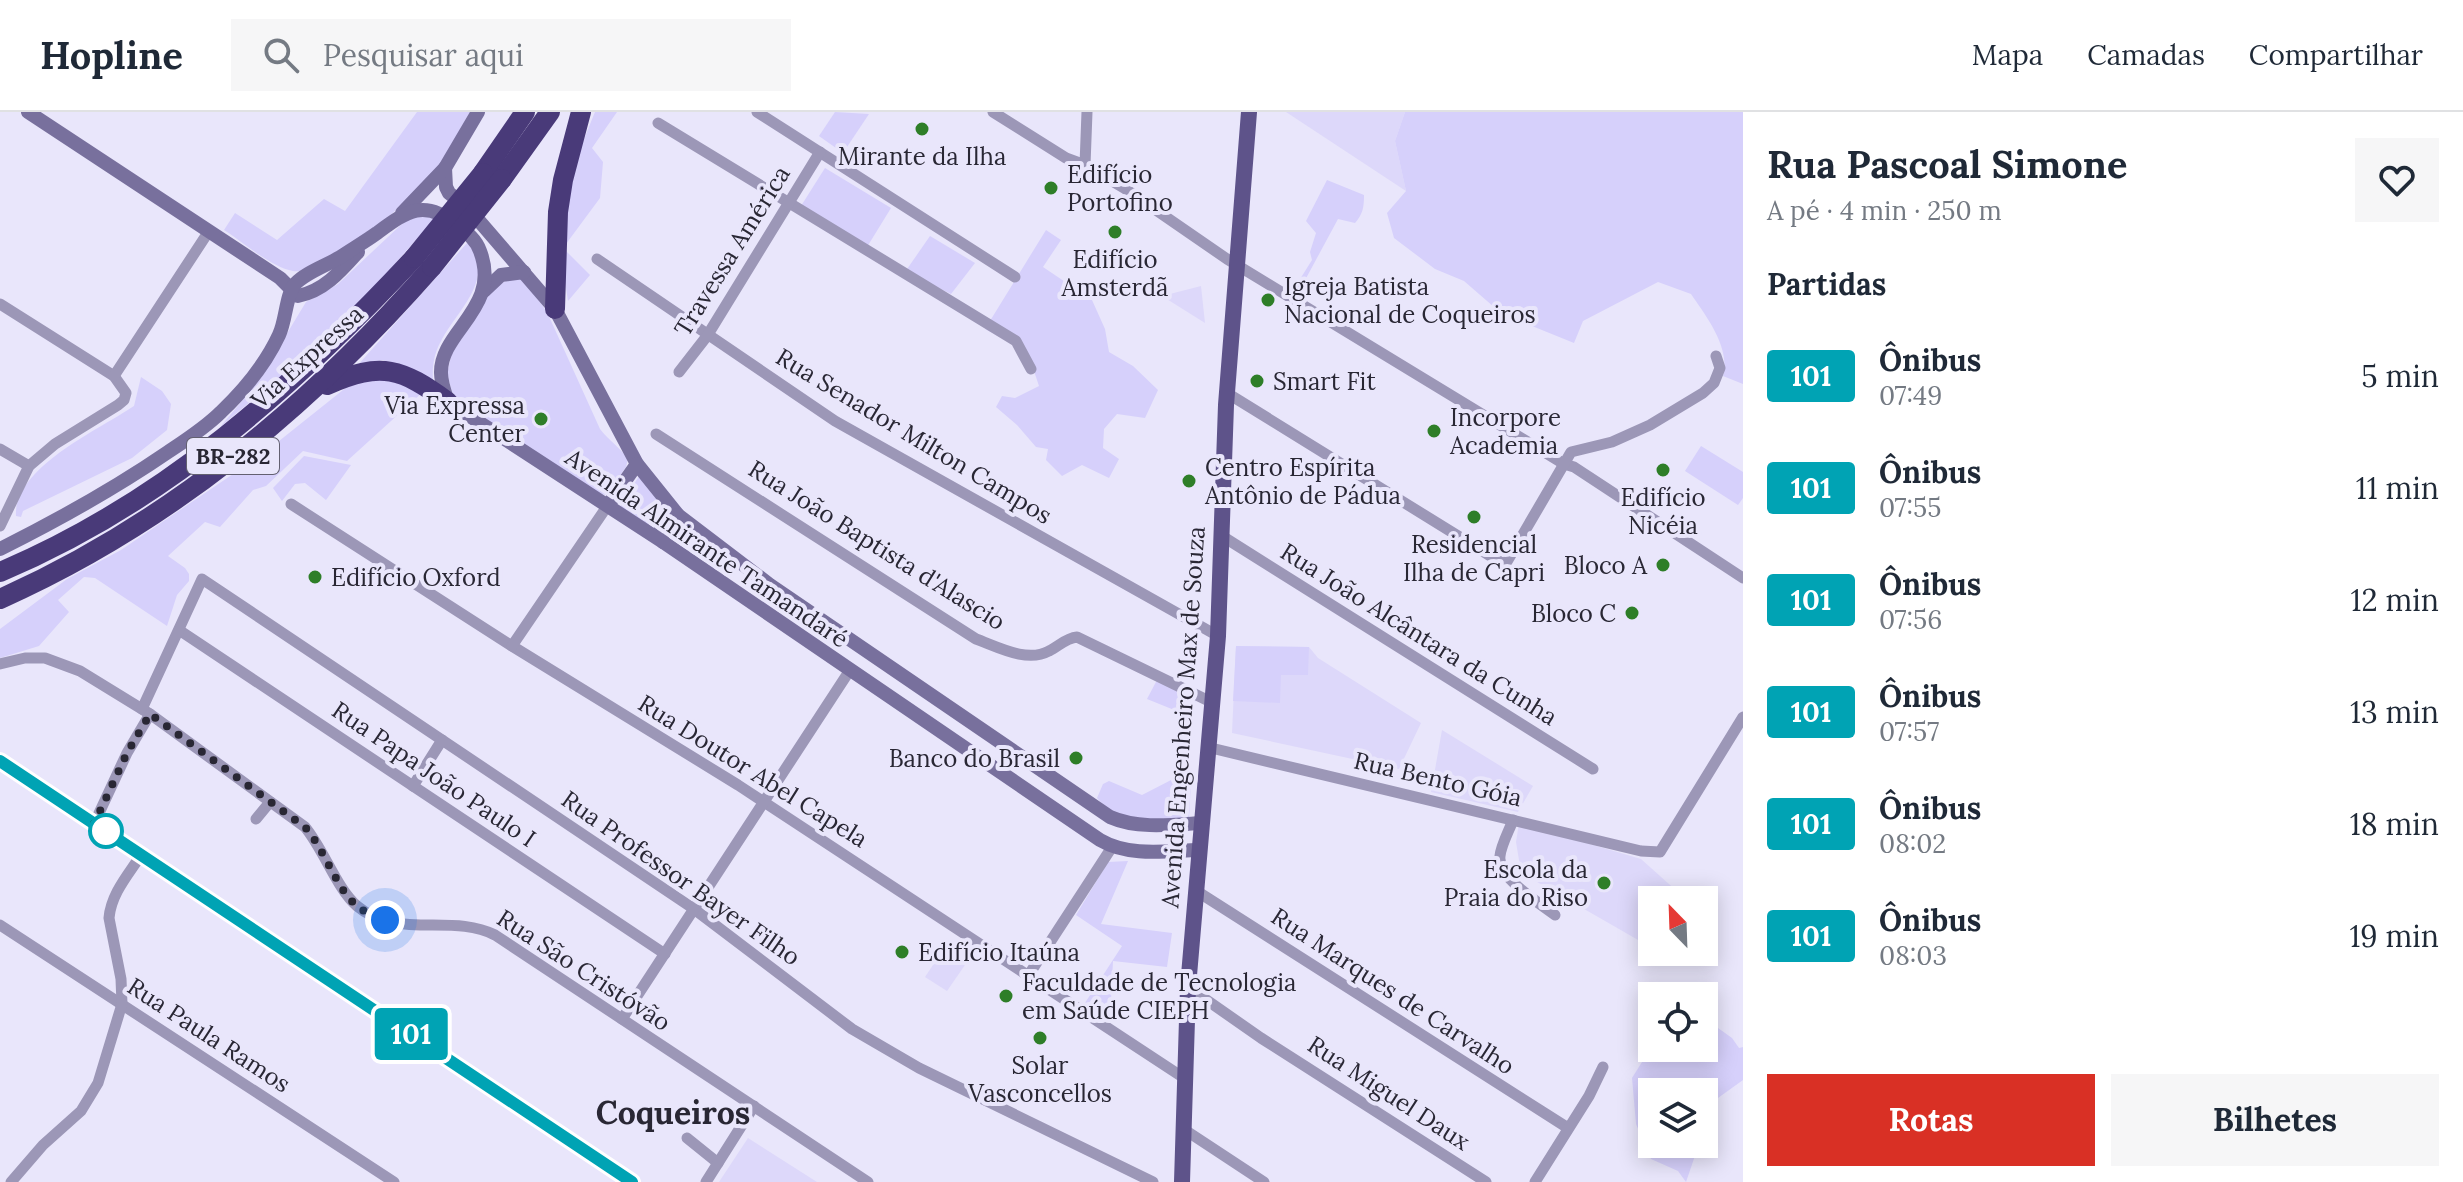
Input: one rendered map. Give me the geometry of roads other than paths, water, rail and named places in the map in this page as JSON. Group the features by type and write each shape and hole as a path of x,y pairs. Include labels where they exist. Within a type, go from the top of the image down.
{"highway":[{"name":"Via Expressa","path":"493,176 525,112"},
{"name":"Via Expressa","path":"0,599 133,529 185,495 313,391 381,325 423,262 550,112"},
{"path":"555,309 558,212 581,112"},
{"name":"Via Expressa","path":"0,572 101,520 180,473 291,382 423,262"},
{"path":"313,391 353,374 373,370 394,371 412,378 448,402"}],"main road":[{"path":"28,112 291,284 298,296 322,287 335,277 376,233 401,215 431,186 478,112"},
{"name":"Avenida Engenheiro Max de Souza","path":"1182,1182 1188,987 1218,636 1227,393 1249,112"},
{"name":"Avenida Almirante Tamandaré","path":"445,168 449,193 468,208 555,309 637,464 678,515 770,585 1107,815 1122,822 1157,825 1200,823"},
{"path":"401,215 422,209 439,212 472,237 482,261 484,291"},
{"path":"448,402 441,373 447,350 484,291 501,275 524,272"},
{"path":"0,549 109,491 220,413 248,382 279,335 287,313 291,284"},
{"name":"Avenida Almirante Tamandaré","path":"448,402 608,505 1112,847 1142,851 1198,850"},
{"path":"608,505 637,464"},
{"path":"663,542 659,533 661,523 678,515"},
{"path":"1112,847 1122,822"}],"street":[{"path":"757,112 1015,277"},
{"path":"993,112 1066,158 1085,165 1124,188 1236,264 1583,473 1743,578"},
{"path":"1085,165 1087,112"},
{"path":"658,123 1016,341 1031,369"},
{"name":"Travessa América","path":"679,372 707,336 820,152"},
{"path":"114,376 209,231"},
{"name":"Rua Senador Milton Campos","path":"597,259 835,421 1218,636"},
{"path":"0,304 114,376 125,387 126,393 124,400 48,448 29,466 2,518"},
{"path":"1227,393 1505,565 1574,449 1612,442 1626,436 1703,393 1714,383 1720,368 1716,356"},
{"name":"Rua João Baptista d'Alascio","path":"656,434 976,639 1034,655 1077,637 1211,702"},
{"path":"0,449 29,466"},
{"name":"Rua Doutor Abel Capela","path":"291,504 764,802 1187,1080"},
{"path":"512,646 608,505"},
{"name":"Rua João Alcântara da Cunha","path":"1222,536 1593,769"},
{"name":"Rua Professor Bayer Filho","path":"179,630 202,579 694,909 841,1022 887,1051 1153,1182"},
{"path":"94,824 146,712 179,630"},
{"name":"Rua Papa João Paulo I","path":"179,630 665,954"},
{"name":"Rua São Cristóvão","path":"0,664 25,658 45,658 64,664 146,712 305,827 319,843 345,893 356,906 369,914 401,924 467,925 483,929 868,1182"},
{"path":"622,1019 850,670"},
{"name":"Rua Bento Góia","path":"1207,747 1641,851 1660,852 1743,717"},
{"path":"413,786 442,740"},
{"path":"0,761 632,1182"},
{"path":"256,819 270,802"},
{"path":"1513,820 1500,856 1501,869 1510,880 1555,915"},
{"path":"1028,976 1112,847"},
{"path":"11,1182 43,1145 81,1111 98,1083 122,1004 109,908 141,855"},
{"name":"Rua Marques de Carvalho","path":"1195,890 1568,1128"},
{"name":"Rua Paula Ramos","path":"0,925 394,1182"},
{"name":"Rua Miguel Daux","path":"1188,987 1261,1038 1486,1182"},
{"path":"1535,1182 1603,1067"},
{"path":"706,1182 754,1106"},
{"path":"1185,1130 1264,1182"},
{"path":"687,1138 718,1163"}],"place":[{"name":"Mirante da Ilha","path":"922,129"},
{"name":"Edifício Portofino","path":"1051,188"},
{"name":"Edifício Amsterdã","path":"1115,232"},
{"name":"Igreja Batista Nacional de Coqueiros","path":"1268,300"},
{"name":"Smart Fit","path":"1257,381"},
{"name":"Via Expressa Center","path":"541,419"},
{"name":"Incorpore Academia","path":"1434,431"},
{"name":"Edifício Nicéia","path":"1663,470"},
{"name":"Centro Espírita Antônio de Pádua","path":"1189,481"},
{"name":"Residencial Ilha de Capri","path":"1474,517"},
{"name":"Bloco A","path":"1663,565"},
{"name":"Edifício Oxford","path":"315,577"},
{"name":"Bloco C","path":"1632,613"},
{"name":"Banco do Brasil","path":"1076,758"},
{"name":"Escola da Praia do Riso","path":"1604,883"},
{"name":"Edifício Itaúna","path":"902,952"},
{"name":"Faculdade de Tecnologia em Saúde CIEPH","path":"1006,996"},
{"name":"Solar Vasconcellos","path":"1040,1038"}],"district":[{"name":"Coqueiros","path":"673,1112"}]}
